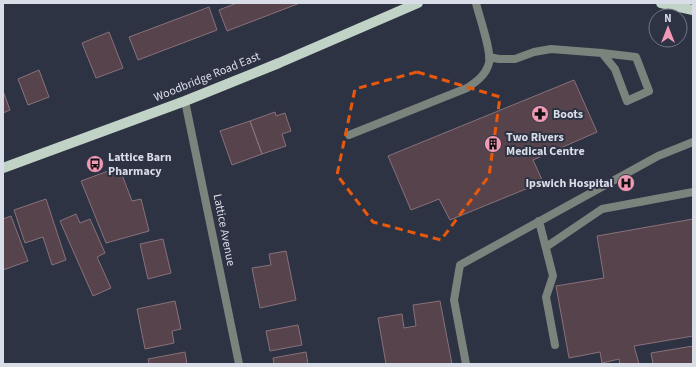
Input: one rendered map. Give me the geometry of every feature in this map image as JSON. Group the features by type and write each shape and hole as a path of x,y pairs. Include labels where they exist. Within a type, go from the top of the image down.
{"main road":[{"name":"Woodbridge Road East","path":"3,168 186,101 418,3"},
{"path":"661,3 693,10"}],"street":[{"path":"349,135 468,87 482,77 490,62 476,3"},
{"path":"489,57 515,59 534,52 551,49 602,53 636,57 649,91 627,100 615,69 602,53"},
{"name":"Lattice Avenue","path":"186,101 239,364"},
{"path":"466,364 454,300 460,265 658,156 693,142"},
{"path":"546,247 602,209 693,192"},
{"path":"539,221 553,276 546,297 555,345"}],"highlighted area":[{"path":"417,72 500,97 489,176 441,240 373,222 337,175 355,89"}],"building":[{"path":"237,3 300,3 227,31 219,10"},
{"path":"209,7 217,30 138,60 129,37"},
{"path":"109,32 123,68 96,78 82,43"},
{"path":"39,70 49,97 28,105 18,79"},
{"name":"Two Rivers Medical Centre","path":"574,80 597,132 533,160 543,182 450,220 439,199 411,210 388,156"},
{"path":"3,91 10,110 3,113"},
{"path":"275,112 276,116 285,113 291,131 282,134 286,146 262,154 250,121"},
{"path":"250,121 262,154 232,165 220,131"},
{"path":"119,167 132,201 141,199 149,231 106,243 81,181"},
{"path":"46,199 66,260 52,265 43,237 25,243 14,210"},
{"path":"76,214 80,223 90,219 105,253 97,257 111,288 93,296 60,221"},
{"path":"11,216 28,261 3,270 3,219"},
{"path":"693,219 693,336 634,346 639,364 620,364 619,359 602,363 600,352 569,358 556,286 604,278 597,236"},
{"path":"163,239 171,273 148,279 140,244"},
{"path":"286,251 296,300 260,308 252,268 271,265 269,254"},
{"path":"175,301 181,329 172,331 174,343 145,349 137,309"},
{"path":"440,301 452,364 386,364 378,318 402,314 404,328 416,326 413,305"},
{"path":"298,325 302,345 270,351 266,331"},
{"path":"693,346 693,364 653,364 651,353"},
{"path":"185,352 187,364 149,364 148,359"},
{"path":"306,352 308,364 274,364 273,358"}],"place":[{"name":"Boots","path":"540,114"},
{"name":"Two Rivers Medical Centre","path":"493,144"},
{"name":"Lattice Barn Pharmacy","path":"95,164"},
{"name":"Ipswich Hospital","path":"626,183"}]}
